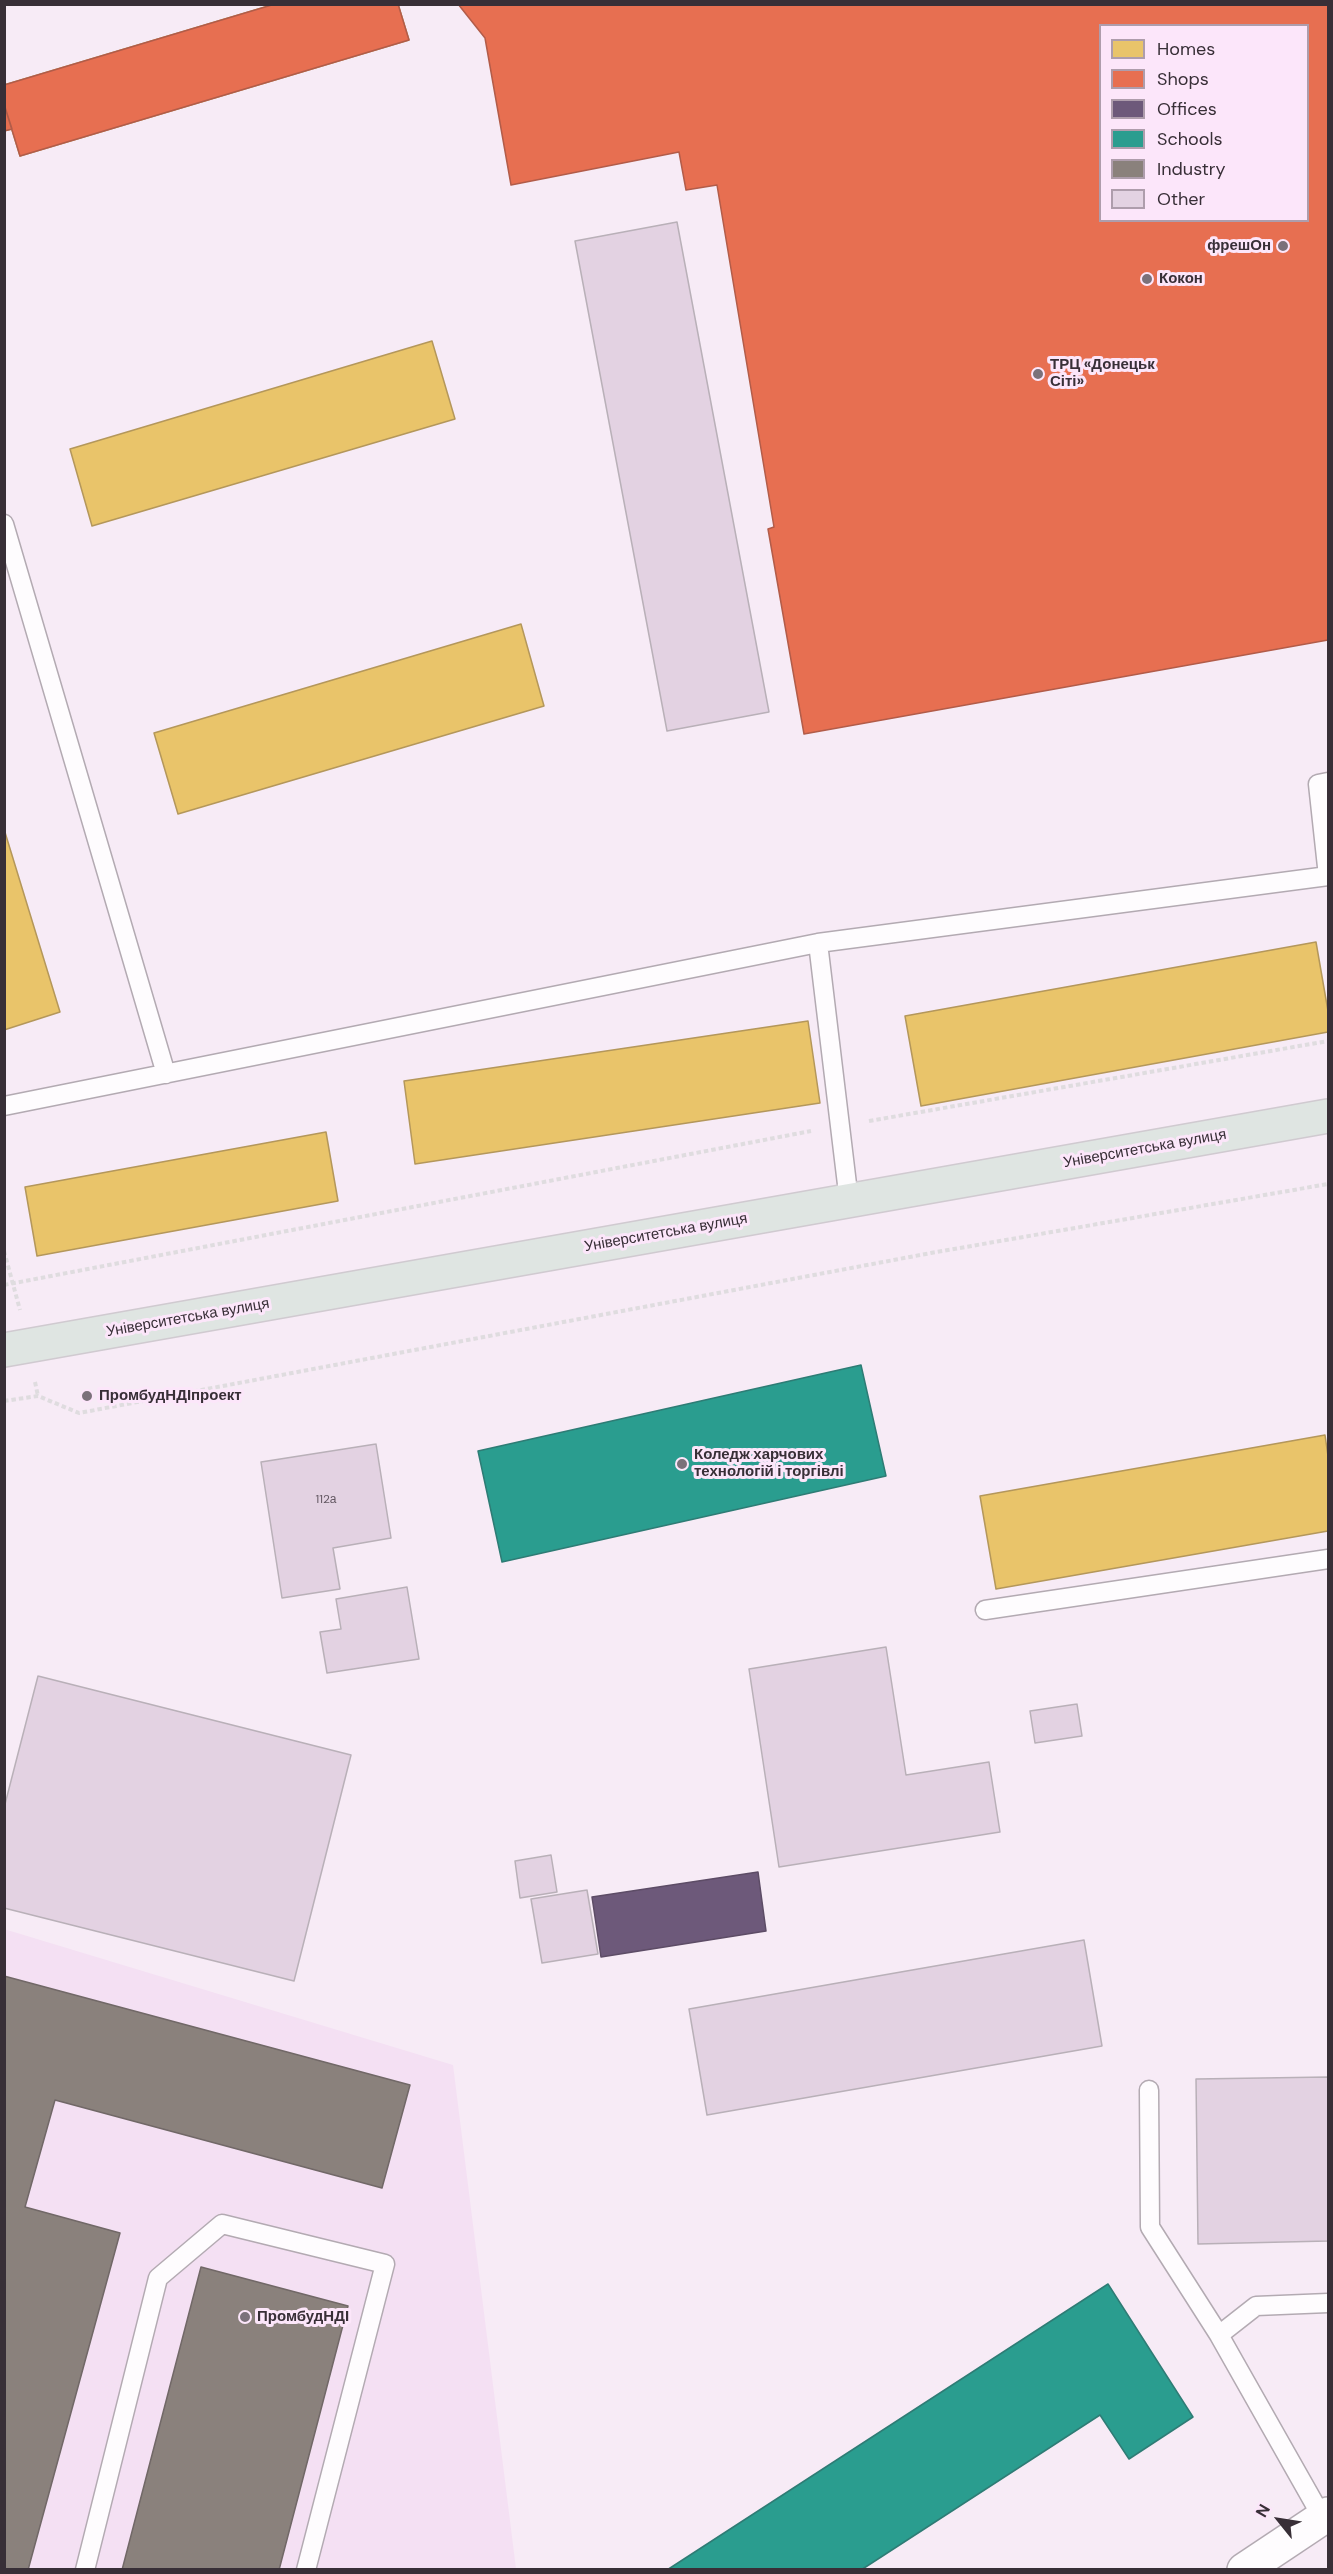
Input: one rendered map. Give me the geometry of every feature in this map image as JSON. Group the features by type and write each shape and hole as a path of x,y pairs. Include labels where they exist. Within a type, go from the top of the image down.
{"main road":[{"name":"Університетська вулиця","path":"4,1350 1329,1116"}],"street":[{"path":"1244,2570 1325,2515"}],"lane":[{"path":"4,524 166,1074"},
{"path":"4,1106 818,944 1328,876 1318,784 1329,782"},
{"path":"818,944 849,1201"},
{"path":"985,1610 1329,1559"},
{"path":"1149,2090 1150,2227 1325,2515"},
{"path":"85,2570 158,2278 222,2224 385,2264 306,2570"},
{"path":"1218,2336 1256,2306 1329,2303"}],"path":[{"path":"4,1284 840,1126 1329,1041"},
{"path":"4,1401 38,1396 79,1413 931,1253 1329,1184"}],"shaded area":[{"name":"ПромбудНДІ","path":"4,1929 453,2065 516,2569 5,2569"}],"building: Homes":[{"path":"275,4 398,4 409,40 20,156 4,104 4,85"},
{"path":"4,104 12,129 4,131"},
{"path":"432,341 455,419 92,526 70,449"},
{"path":"521,624 544,706 178,814 154,733"},
{"path":"4,829 60,1012 4,1030"},
{"path":"1316,942 1328,1011 1328,1032 921,1106 905,1016"},
{"path":"808,1021 820,1103 415,1164 404,1081"},
{"path":"326,1132 338,1201 37,1256 25,1187"},
{"path":"1325,1435 1328,1456 1328,1531 996,1589 980,1496"}],"building: Shops":[{"path":"4,4 398,4 409,40 20,156 4,104"},
{"path":"4,4 275,4 4,85"},
{"name":"ТРЦ «Донецьк Сіті»","path":"458,4 1328,4 1328,640 804,734 768,529 774,527 717,185 686,190 679,152 511,185 485,38"},
{"path":"4,104 12,129 4,131"}],"building: Offices":[{"path":"758,1872 766,1931 601,1957 592,1897"}],"building: Schools":[{"name":"Коледж харчових технологій і торгівлі","path":"861,1365 886,1476 502,1562 478,1451"},
{"path":"1108,2284 1193,2417 1129,2459 1100,2415 861,2570 667,2570"}],"building: Industry":[{"path":"4,1976 410,2085 382,2188 55,2100 25,2207 120,2233 28,2570 4,2570"},
{"path":"201,2267 348,2306 279,2570 122,2570"}],"building: Other":[{"path":"677,222 769,712 667,731 575,241"},
{"path":"376,1444 391,1538 333,1548 340,1589 282,1598 261,1462"},
{"path":"407,1587 419,1659 327,1673 320,1632 341,1629 336,1599"},
{"path":"886,1647 906,1775 989,1762 1000,1832 779,1867 749,1669"},
{"path":"38,1676 351,1755 294,1981 4,1908 4,1808"},
{"path":"1077,1704 1082,1736 1035,1743 1030,1711"},
{"path":"551,1855 557,1892 520,1898 515,1861"},
{"path":"587,1890 598,1954 542,1963 531,1899"},
{"path":"1084,1940 1102,2046 707,2115 689,2009"},
{"path":"1328,2077 1328,2241 1198,2244 1196,2079"}],"place":[{"name":"фрешОн","path":"1283,246"},
{"name":"Кокон","path":"1147,279"},
{"name":"ТРЦ «Донецьк Сіті»","path":"1038,374"},
{"name":"ПромбудНДІпроект","path":"87,1396"},
{"name":"Коледж харчових технологій і торгівлі","path":"682,1464"},
{"name":"ПромбудНДІ","path":"245,2317"}]}
